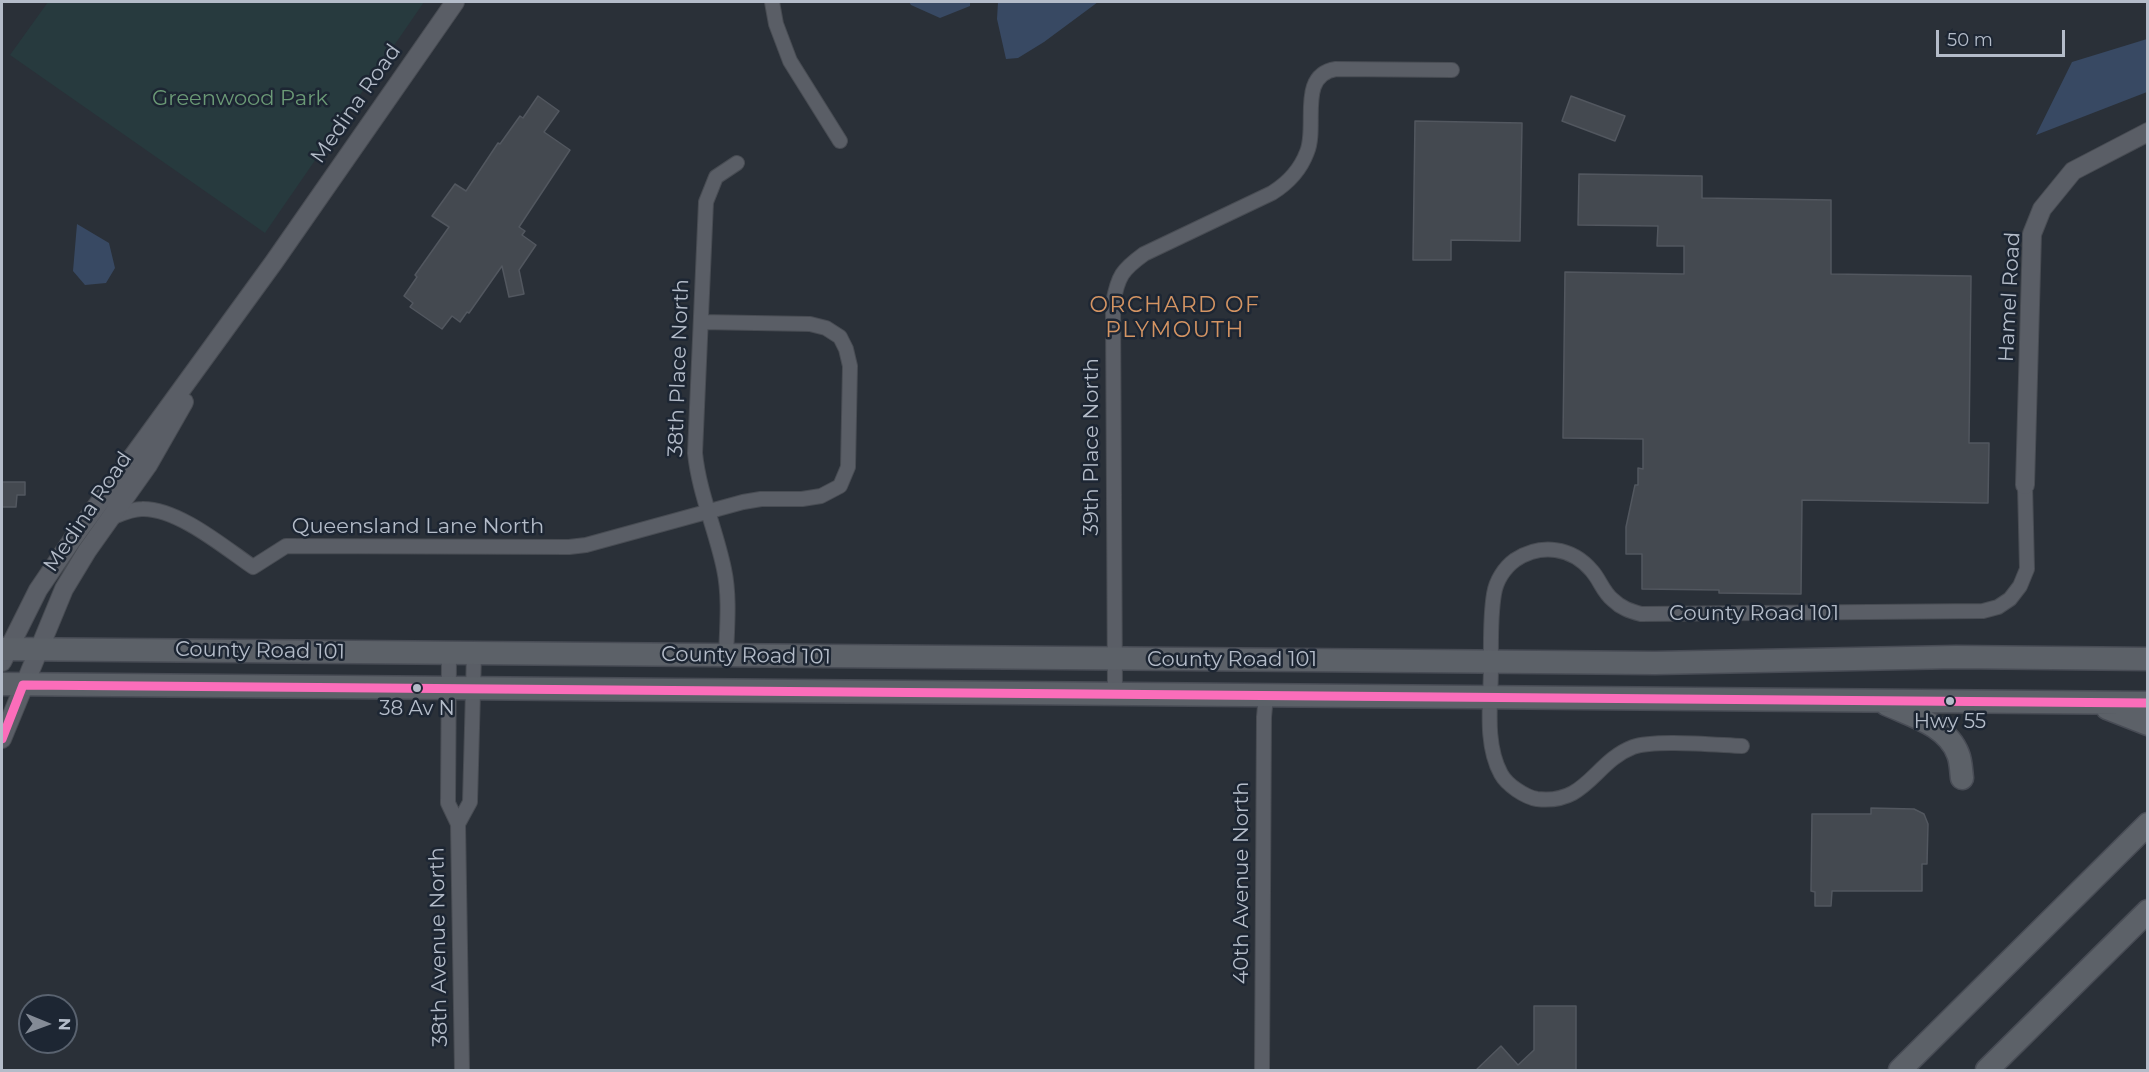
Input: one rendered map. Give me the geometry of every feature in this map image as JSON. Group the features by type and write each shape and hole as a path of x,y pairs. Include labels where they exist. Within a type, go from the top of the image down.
{"main road":[{"name":"County Road 101","path":"4,653 39,648 449,654 1655,663 1956,657 2148,659"},
{"name":"County Road 101","path":"12,685 2148,704"},
{"path":"1879,701 1947,735 1959,755 1962,778"},
{"path":"2095,703 2148,724"},
{"path":"1900,1071 2147,824"},
{"path":"1987,1071 2148,911"}],"street":[{"name":"Medina Road","path":"4,653 38,590 72,540 281,252 455,2"},
{"path":"772,2 776,24 790,61 840,141"},
{"name":"39th Place North","path":"1114,695 1113,303 1117,283 1128,266 1144,254 1272,193 1288,183 1308,151 1312,131 1311,92 1319,75 1336,69 1452,70"},
{"name":"Hamel Road","path":"2025,485 2031,234 2042,209 2073,171 2148,132"},
{"name":"38th Place North","path":"726,656 727,602 724,571 696,469 695,453 706,202 716,177 737,163"},
{"name":"Medina Road","path":"2,739 12,685 39,648 64,589 148,465 231,320"},
{"name":"Queensland Lane North","path":"111,518 139,509 166,513 209,537 253,567 286,546 569,548 761,499 802,499 821,496 840,486 848,467 850,366 840,337 826,328 810,324 701,322"},
{"name":"County Road 101","path":"1742,746 1657,744 1635,746 1617,755 1579,790 1563,799 1536,799 1514,788 1502,775 1493,752 1490,719 1494,592 1502,574 1514,561 1540,549 1554,549 1568,552 1582,560 1613,601 1626,610 1641,614 1970,612 1998,607 2010,599 2020,586 2027,569 2025,485"},
{"name":"38th Avenue North","path":"449,654 448,803 458,824 462,1071"},
{"name":"38th Avenue North","path":"458,824 470,801 474,654"},
{"name":"40th Avenue North","path":"1262,1071 1263,717 1266,696"}],"green space":[{"name":"Greenwood Park","path":"48,2 424,2 265,233 10,55"}],"water":[{"path":"909,2 970,2 970,6 940,18"},
{"path":"998,2 1098,2 1044,42 1018,58 1006,59 997,19"},
{"path":"2147,39 2147,92 2036,135 2072,62"},
{"path":"77,224 109,243 115,268 106,283 85,285 73,271"}],"building":[{"path":"538,96 559,111 544,132 570,150 519,227 525,231 522,235 536,245 519,270 524,294 509,297 502,266 469,313 467,312 460,322 452,316 442,329 410,307 413,303 404,296 417,277 415,275 449,227 432,216 455,184 466,191 498,143 500,144 520,116 523,118"},
{"path":"1571,96 1625,116 1615,141 1562,121"},
{"path":"1415,121 1522,123 1520,241 1451,240 1451,260 1413,260"},
{"path":"1579,174 1702,176 1702,198 1831,200 1831,274 1971,276 1969,443 1989,443 1988,503 1802,500 1801,594 1642,589 1642,554 1626,554 1626,527 1635,485 1638,485 1638,468 1643,469 1643,439 1563,438 1565,272 1684,274 1684,246 1657,246 1658,226 1578,225"},
{"path":"2,482 25,482 25,495 17,495 16,507 2,507"},
{"path":"1871,808 1914,809 1924,814 1928,824 1927,864 1922,864 1922,891 1832,891 1831,906 1815,906 1815,892 1811,891 1812,814 1871,814"},
{"path":"1534,1006 1576,1006 1576,1071 1475,1071 1501,1046 1518,1065 1534,1050"}],"transit line":[{"path":"2,739 23,685 2148,703"}],"place":[{"name":"38 Av N","path":"417,688"},
{"name":"Hwy 55","path":"1950,701"}],"district":[{"name":"ORCHARD OF PLYMOUTH","path":"1175,318"}]}
